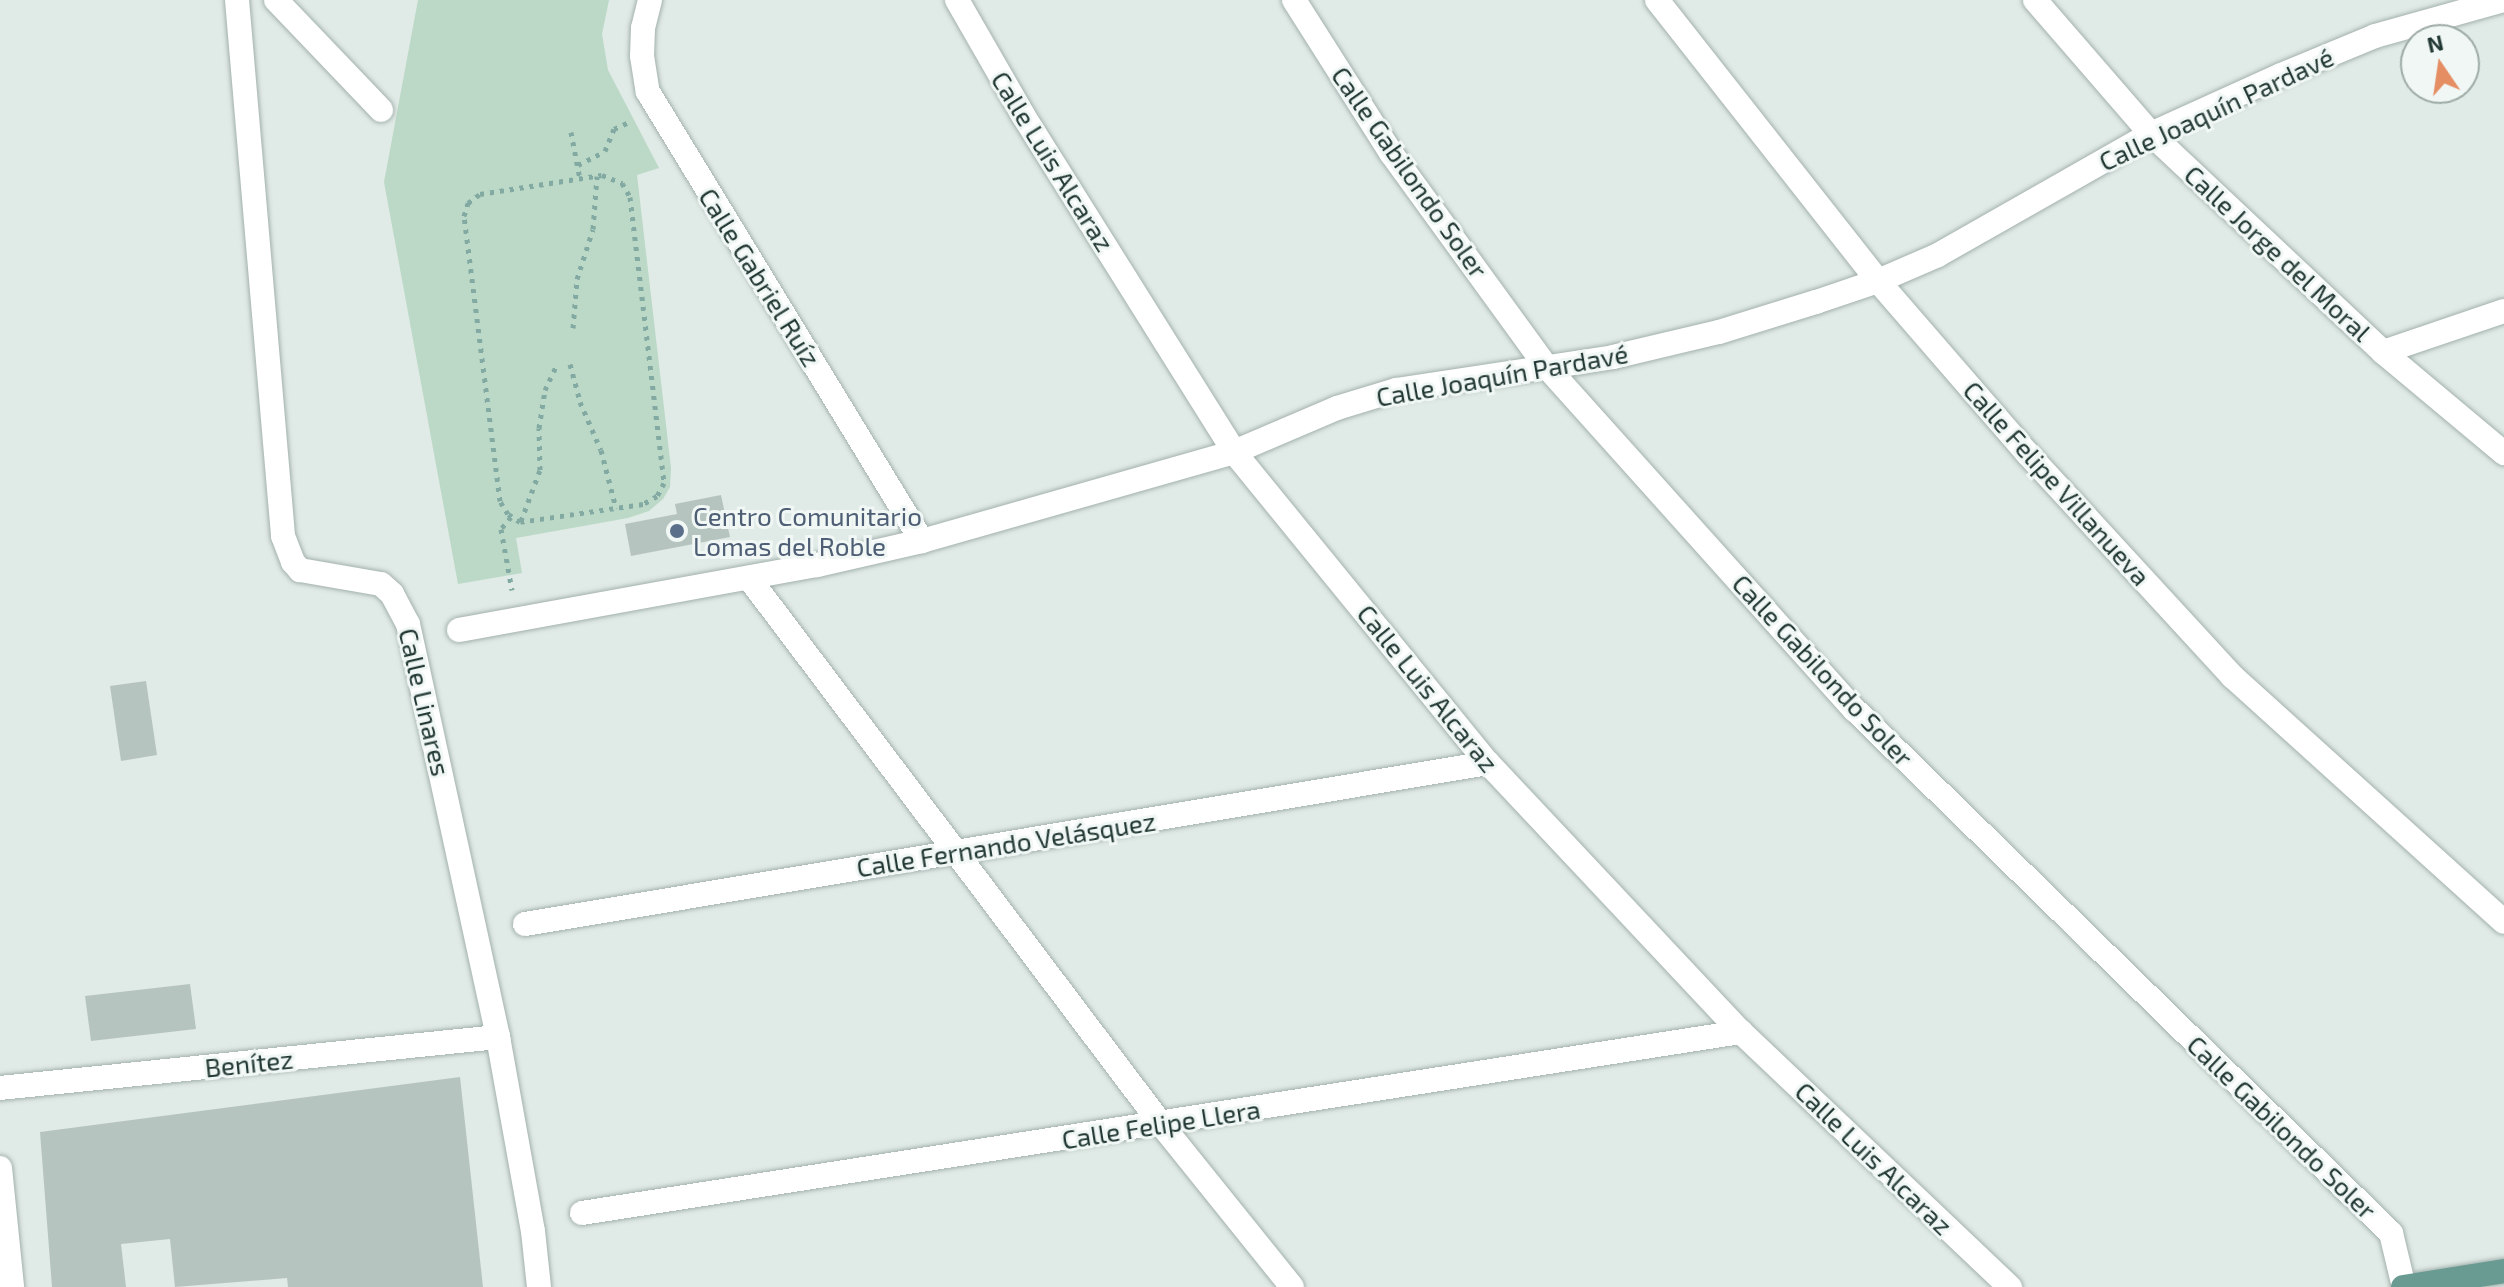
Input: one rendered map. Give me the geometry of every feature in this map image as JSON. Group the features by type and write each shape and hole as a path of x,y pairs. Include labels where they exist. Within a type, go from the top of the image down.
{"main road":[{"path":"2404,1287 2504,1271"}],"street":[{"name":"Calle Linares","path":"237,0 283,536 293,562 300,570 381,584 392,594 408,624 498,1037 533,1231 539,1287"},
{"path":"276,0 381,110"},
{"name":"Calle Gabriel Ruíz","path":"650,0 643,28 642,56 648,92 922,541"},
{"name":"Calle Luis Alcaraz","path":"957,0 1023,115 1234,452 1488,763 1741,1032 2010,1287"},
{"name":"Calle Gabilondo Soler","path":"1294,0 1391,153 1545,365 1855,710 2391,1233 2404,1287"},
{"name":"Calle Felipe Villanueva","path":"1657,0 1878,281 2027,453 2233,677 2504,922"},
{"name":"Calle Jorge del Moral","path":"2035,0 2151,134 2383,352 2504,453"},
{"name":"Calle Joaquín Pardavé","path":"459,630 749,578 922,541 1234,452 1337,408 1396,390 1613,357 1719,332 1878,281 1938,255 2151,134 2375,36 2504,0"},
{"path":"2383,352 2504,311"},
{"path":"749,578 953,853 1161,1124 1292,1287"},
{"name":"Calle Fernando Velásquez","path":"525,924 1488,763"},
{"name":"Calle Felipe Llera","path":"582,1213 1741,1032"},
{"name":"Benítez","path":"0,1088 498,1037"},
{"path":"0,1168 12,1287"}],"path":[{"path":"578,165 605,151 617,127"},
{"path":"571,132 580,179"},
{"path":"573,328 577,279 593,229 597,176"},
{"path":"609,176 622,183 630,197 664,483 651,501 520,522 511,517 500,501 464,216 468,203 480,194 580,179 609,176"},
{"path":"520,522 540,470 539,428 543,400 549,376 557,364"},
{"path":"570,364 580,402 601,450 616,508"},
{"path":"511,517 501,529 512,591"}],"green space":[{"path":"418,0 609,0 602,34 608,70 659,168 637,175 671,468 670,487 663,499 649,511 628,518 516,538 522,573 458,584 384,182"}],"building":[{"name":"Centro Comunitario Lomas del Roble","path":"721,495 730,537 631,556 625,524 677,514 675,504"},
{"path":"146,681 157,755 121,761 110,686"},
{"path":"190,984 196,1029 91,1041 85,996"},
{"path":"460,1077 483,1287 288,1287 287,1278 175,1287 170,1239 121,1244 126,1287 52,1287 40,1132"}],"place":[{"name":"Centro Comunitario Lomas del Roble","path":"677,531"}]}
